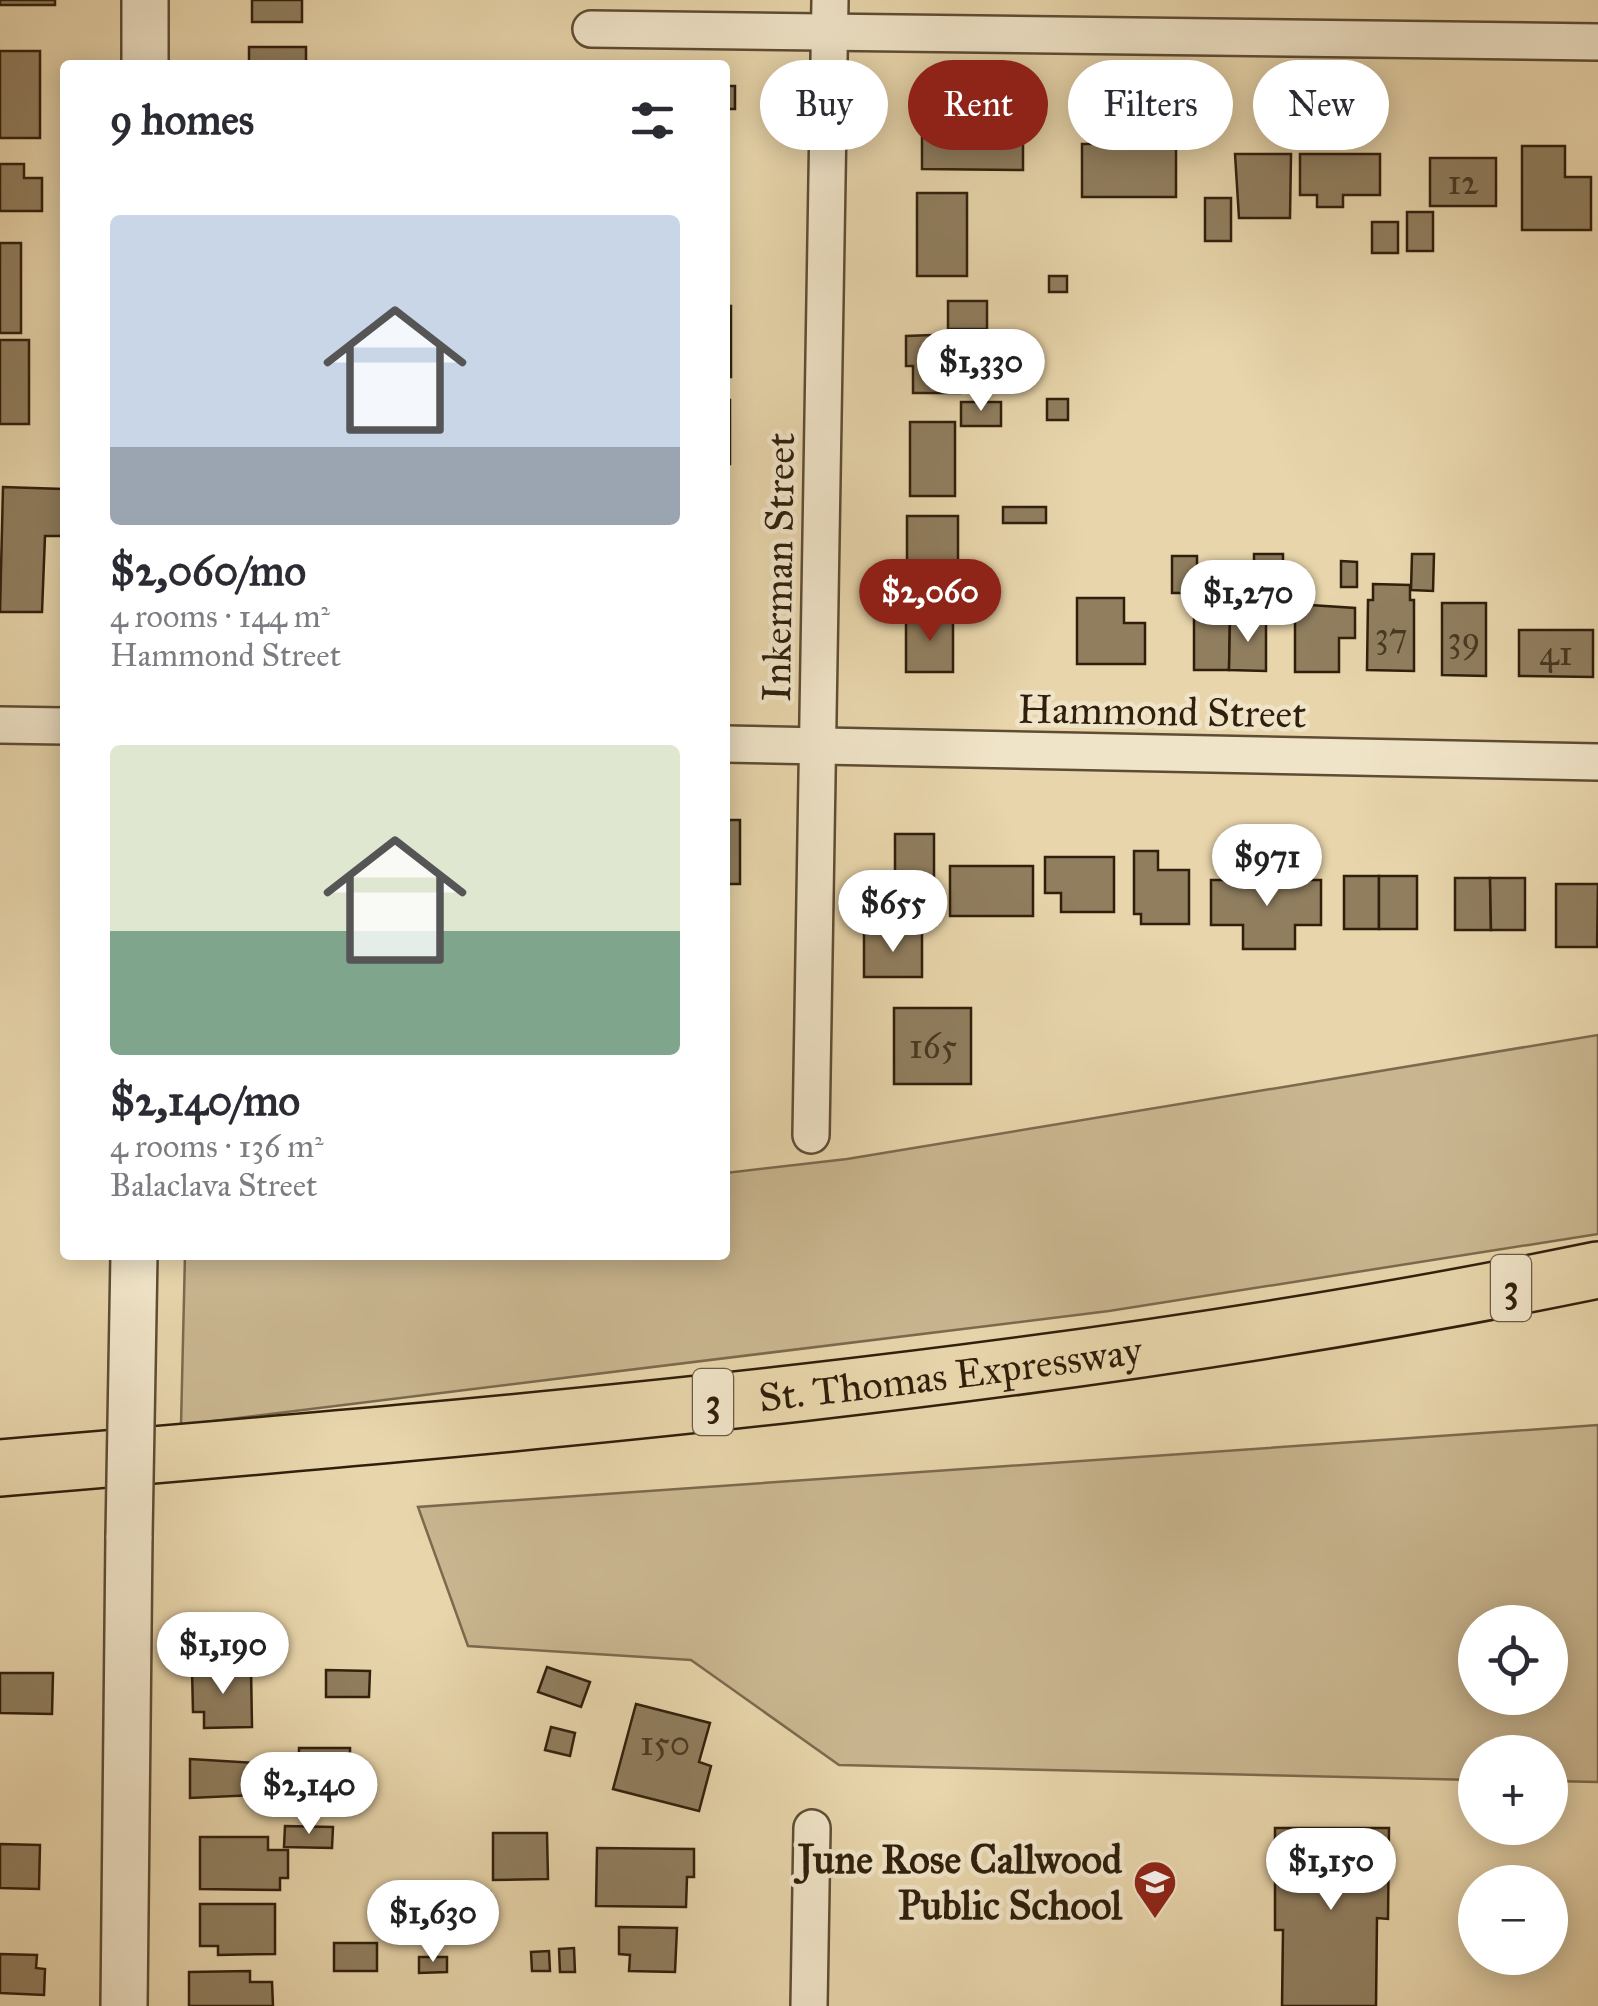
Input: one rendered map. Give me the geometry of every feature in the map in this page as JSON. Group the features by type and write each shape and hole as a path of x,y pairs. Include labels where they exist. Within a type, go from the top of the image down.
{"highway":[{"name":"St. Thomas Expressway","path":"0,1468 438,1431 875,1384 1423,1306 1598,1270"},
{"path":"1423,1306 1598,1282"}],"street":[{"path":"145,0 145,60"},
{"path":"590,29 829,16 1598,42"},
{"name":"Inkerman Street","path":"811,1135 829,16"},
{"path":"0,725 60,726"},
{"name":"Hammond Street","path":"730,744 1598,762"},
{"path":"124,2006 134,1260"},
{"path":"808,2006 812,1828"}],"shaded area":[{"path":"1598,1035 1598,1234 1109,1311 181,1425 185,1260 730,1260 730,1172 847,1159"},
{"path":"1598,1425 1598,1782 1568,1781 1568,1735 1458,1735 1458,1780 839,1765 691,1660 468,1646 418,1507"}],"building":[{"path":"0,0 55,0 55,5 0,5"},
{"path":"252,0 302,0 302,22 252,22"},
{"path":"249,47 306,47 306,60 249,60"},
{"path":"0,51 40,51 40,138 0,138"},
{"path":"730,86 735,86 735,109 730,109"},
{"path":"1522,146 1565,146 1565,177 1591,177 1591,230 1522,230"},
{"path":"922,150 1023,150 1023,170 922,169"},
{"path":"1082,150 1176,150 1176,197 1082,197"},
{"path":"1235,154 1291,154 1290,218 1239,218"},
{"path":"1300,154 1380,154 1380,195 1343,195 1343,207 1317,207 1317,195 1300,195"},
{"path":"1430,158 1496,158 1496,206 1430,206"},
{"path":"0,164 24,164 24,178 42,178 42,211 0,211"},
{"path":"917,193 967,193 967,276 917,276"},
{"path":"1205,198 1231,198 1231,241 1205,241"},
{"path":"1407,212 1433,212 1433,251 1407,251"},
{"path":"1372,222 1398,222 1398,253 1372,253"},
{"path":"0,243 21,243 21,333 0,333"},
{"path":"1049,276 1067,276 1067,292 1049,292"},
{"path":"948,301 987,301 987,329 948,329"},
{"path":"730,306 731,306 730,377"},
{"path":"960,334 960,393 913,393 913,366 906,366 906,336"},
{"path":"0,340 29,340 29,424 0,424"},
{"path":"1047,399 1068,399 1068,420 1047,420"},
{"path":"961,402 1001,402 1001,426 961,426"},
{"path":"910,422 955,422 955,496 910,496"},
{"path":"3,487 60,489 60,536 45,536 42,612 0,612"},
{"path":"1003,507 1046,507 1046,523 1003,523"},
{"path":"907,516 958,516 958,575 972,575 972,603 907,604"},
{"path":"1254,554 1283,554 1283,593 1254,593"},
{"path":"1412,554 1434,554 1433,591 1411,590"},
{"path":"1172,556 1197,556 1197,593 1172,593"},
{"path":"1341,561 1357,562 1357,587 1341,587"},
{"path":"1373,584 1410,585 1410,600 1414,600 1414,671 1367,670 1368,600 1373,600"},
{"path":"1077,598 1124,598 1124,623 1145,623 1145,664 1077,664"},
{"path":"1442,603 1486,603 1486,676 1442,675"},
{"path":"1295,604 1355,608 1355,638 1339,638 1339,672 1295,672"},
{"path":"906,615 953,615 953,672 906,672"},
{"path":"1194,619 1230,619 1229,670 1194,670"},
{"path":"1230,619 1266,619 1266,671 1229,670"},
{"path":"1519,630 1593,630 1593,677 1519,676"},
{"path":"730,820 740,820 740,884 730,884"},
{"path":"895,834 934,834 934,895 895,895"},
{"path":"1134,851 1158,851 1158,870 1189,870 1189,924 1141,924 1141,914 1134,914"},
{"path":"1045,857 1114,857 1114,912 1061,912 1061,893 1045,893"},
{"path":"950,866 1033,866 1033,916 950,916"},
{"path":"1344,876 1379,876 1379,929 1344,929"},
{"path":"1379,876 1417,876 1417,929 1379,929"},
{"path":"1455,878 1490,878 1491,930 1455,930"},
{"path":"1490,878 1525,878 1525,930 1491,930"},
{"path":"1211,880 1321,880 1321,925 1295,925 1295,949 1243,949 1243,925 1211,925"},
{"path":"1556,884 1598,884 1597,947 1556,947"},
{"path":"864,933 922,933 922,977 864,977"},
{"path":"894,1008 971,1008 971,1084 894,1084"},
{"path":"547,1667 590,1682 581,1707 538,1692"},
{"path":"251,1668 252,1727 204,1728 204,1712 193,1712 192,1669"},
{"path":"326,1670 370,1671 369,1697 326,1697"},
{"path":"0,1673 53,1673 52,1714 0,1713"},
{"path":"636,1704 710,1723 699,1762 711,1766 699,1811 613,1789"},
{"path":"551,1727 575,1733 570,1756 545,1750"},
{"path":"299,1748 350,1748 350,1787 299,1787"},
{"path":"190,1759 275,1764 275,1794 190,1798"},
{"path":"285,1826 333,1827 332,1848 284,1847"},
{"path":"1275,1828 1389,1828 1388,1919 1377,1918 1376,2006 1282,2006 1283,1930 1275,1930"},
{"path":"493,1833 547,1833 548,1879 493,1880"},
{"path":"200,1837 268,1837 268,1850 288,1850 288,1878 280,1878 280,1890 200,1889"},
{"path":"0,1844 40,1845 39,1889 0,1888"},
{"path":"597,1848 694,1849 694,1877 687,1877 686,1907 596,1906"},
{"path":"473,1891 490,1892 489,1909 472,1909"},
{"path":"200,1904 275,1904 275,1954 218,1955 218,1946 200,1946"},
{"path":"619,1927 677,1928 675,1972 629,1971 630,1955 619,1954"},
{"path":"334,1943 377,1943 377,1971 334,1971"},
{"path":"574,1948 575,1972 560,1972 559,1949"},
{"path":"549,1951 550,1971 532,1971 531,1952"},
{"path":"0,1954 37,1955 36,1968 45,1969 44,1995 0,1993"},
{"path":"419,1957 447,1957 447,1972 419,1973"},
{"path":"250,1971 250,1982 272,1982 273,2006 189,2006 189,1972"}],"place":[{"name":"June Rose Callwood Public School","path":"1155,1920"}]}
